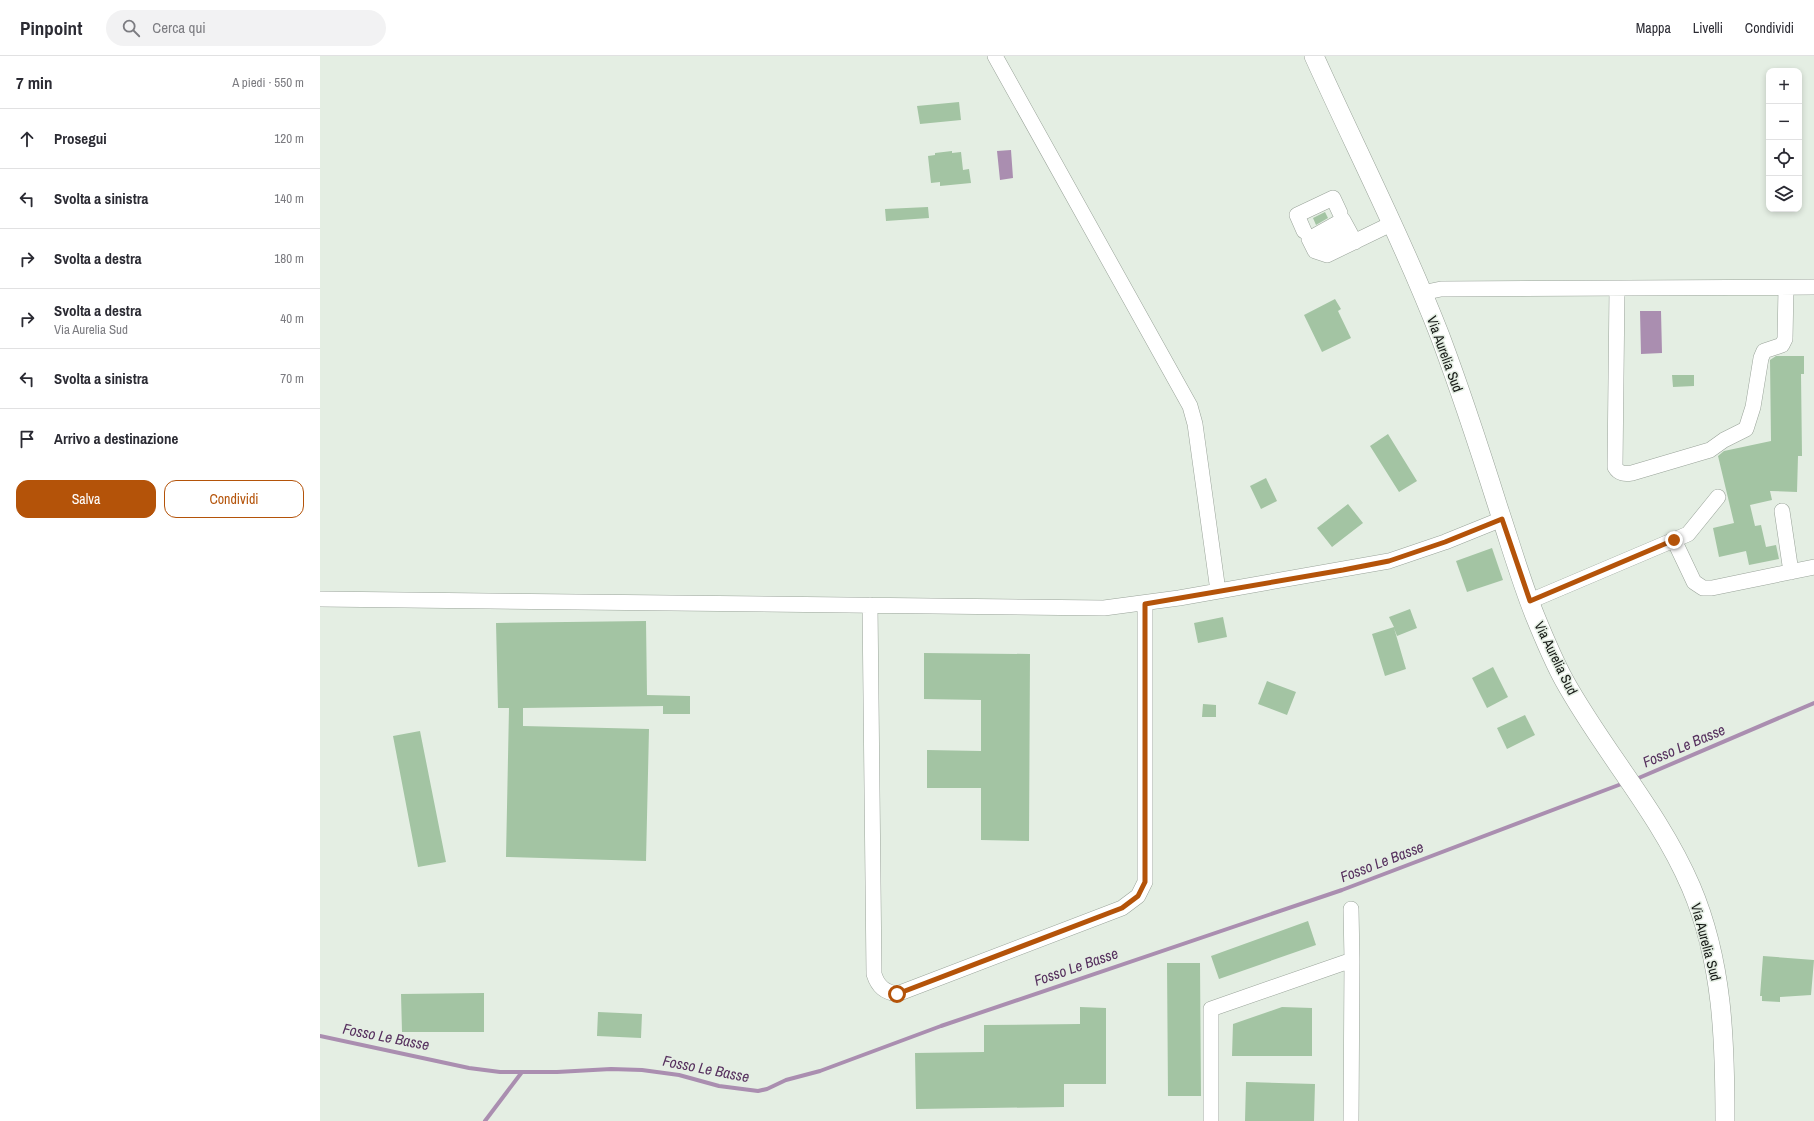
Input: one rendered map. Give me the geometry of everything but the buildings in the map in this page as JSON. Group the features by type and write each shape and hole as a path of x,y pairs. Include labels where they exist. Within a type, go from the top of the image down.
{"main road":[{"name":"Via Aurelia Sud","path":"1314,56 1422,293 1440,337 1530,601 1564,680 1609,751 1651,812 1673,850 1691,888 1705,925 1717,972 1722,1018 1724,1121"}],"street":[{"path":"995,56 1190,406 1195,424 1218,591"},
{"path":"1333,198 1347,226 1328,255 1321,254 1309,239 1297,215 1333,198"},
{"path":"1309,239 1347,226 1391,224"},
{"path":"1422,293 1441,289 1814,287"},
{"path":"1617,289 1615,467 1618,471 1624,474 1710,450 1724,440 1746,429 1753,407 1761,358 1764,351 1782,345 1785,339 1786,288"},
{"path":"1530,601 1688,534 1718,497"},
{"path":"1782,512 1791,572"},
{"path":"320,599 1104,608 1145,604 1389,561 1445,542 1502,519"},
{"path":"1674,540 1694,582 1702,588 1712,588 1814,567"},
{"path":"870,606 874,974 880,986 885,990 897,994 1122,908 1138,896 1145,882 1145,604"},
{"path":"1351,909 1351,1121"},
{"path":"1211,1121 1211,1009 1352,960"}],"shaded area":[{"path":"1011,150 1013,178 1000,180 997,151"},
{"path":"1640,311 1661,311 1662,353 1641,354"}],"waterway":[{"name":"Fosso Le Basse","path":"1634,780 1814,703"},
{"name":"Fosso Le Basse","path":"320,1036 469,1068 500,1072 557,1072 611,1069 642,1070 679,1075 719,1086 758,1091 767,1089 786,1080 820,1071 941,1026 1342,890 1624,783"},
{"path":"485,1121 522,1072"}],"route":[{"path":"897,994 904,993 1122,908 1134,901 1138,896 1145,882 1145,604 1389,561 1414,554 1502,519 1516,564 1530,601 1674,540"}]}
